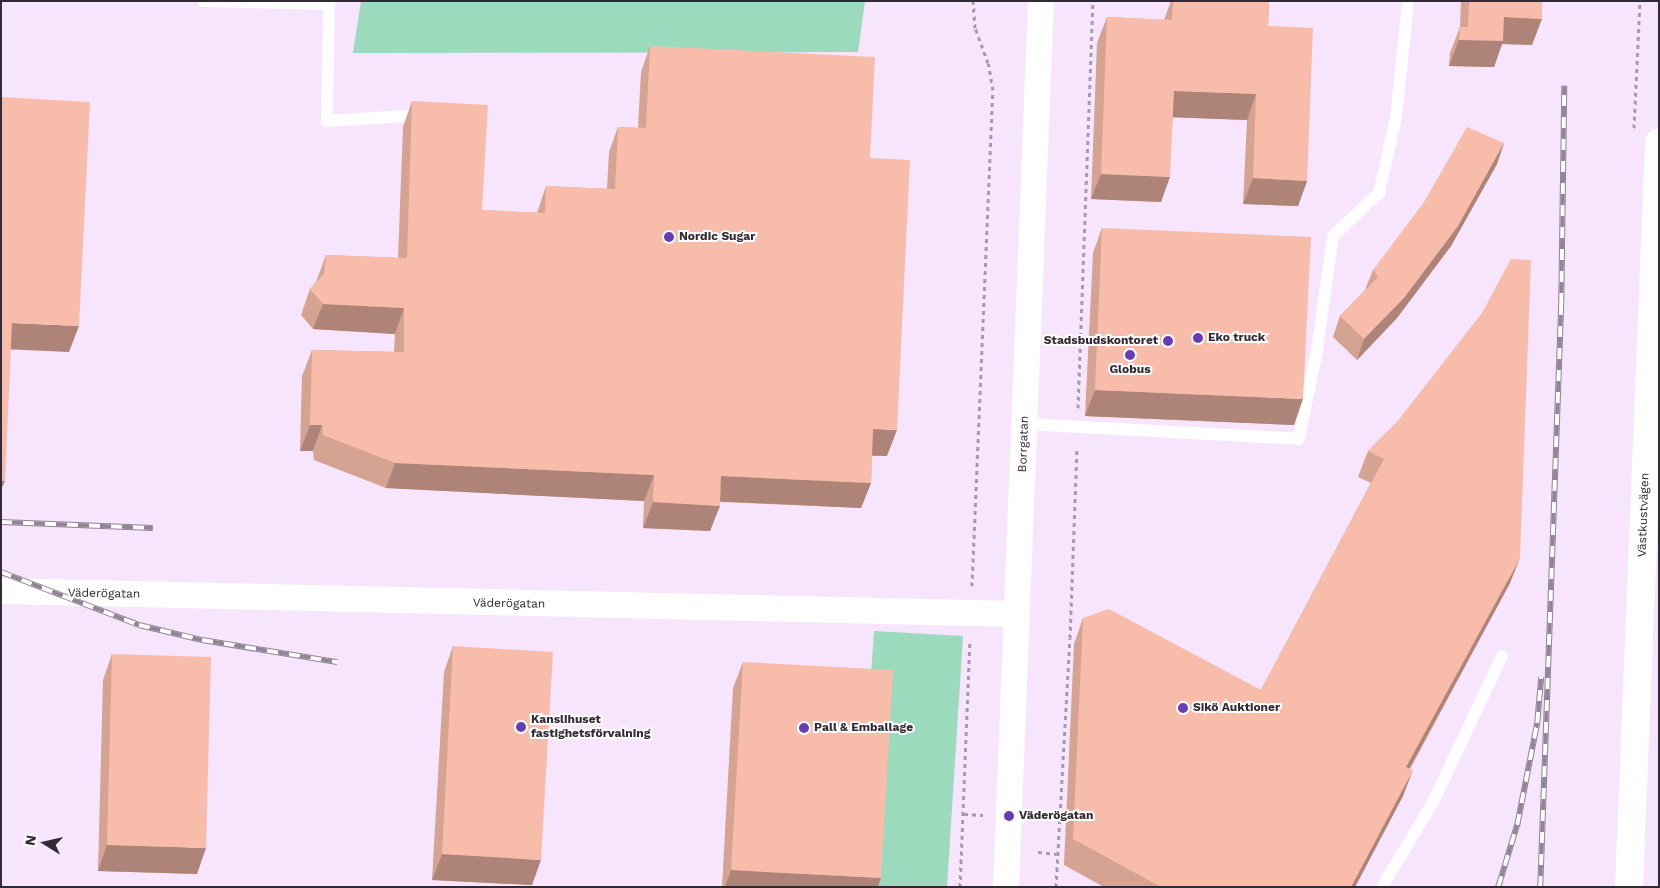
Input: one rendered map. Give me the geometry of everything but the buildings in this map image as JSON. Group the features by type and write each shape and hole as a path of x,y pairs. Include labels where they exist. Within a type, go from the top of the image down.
{"main road":[{"name":"Västkustvägen","path":"1629,887 1659,143"}],"street":[{"name":"Borrgatan","path":"1006,887 1041,1"},
{"name":"Väderögatan","path":"1,591 970,615 1017,614"}],"lane":[{"path":"203,1 329,4 327,121 431,114"},
{"path":"1025,424 1299,439 1317,350 1333,236 1379,192 1396,118 1408,1"},
{"path":"1382,887 1433,802 1502,656"}],"path":[{"path":"960,887 993,90 988,63 976,28 973,1"},
{"path":"964,814 983,816"},
{"path":"1040,815 1059,816"},
{"path":"1038,852 1058,854"}],"green space":[{"path":"361,1 865,1 858,52 353,53"},
{"path":"874,631 963,636 947,887 857,887"}],"railway":[{"path":"1540,887 1561,304 1564,86"},
{"path":"1,522 153,528"},
{"path":"1,572 139,625 202,640 337,662"},
{"path":"1498,887 1517,825 1537,723 1541,677"}],"place":[{"name":"Nordic Sugar","path":"669,237"},
{"name":"Eko truck","path":"1198,338"},
{"name":"Stadsbudskontoret","path":"1168,341"},
{"name":"Globus","path":"1130,355"},
{"name":"Sikö Auktioner","path":"1183,708"},
{"name":"Kanslihuset fastighetsförvalning","path":"521,727"},
{"name":"Pall & Emballage","path":"804,728"},
{"name":"Väderögatan","path":"1009,816"}]}
